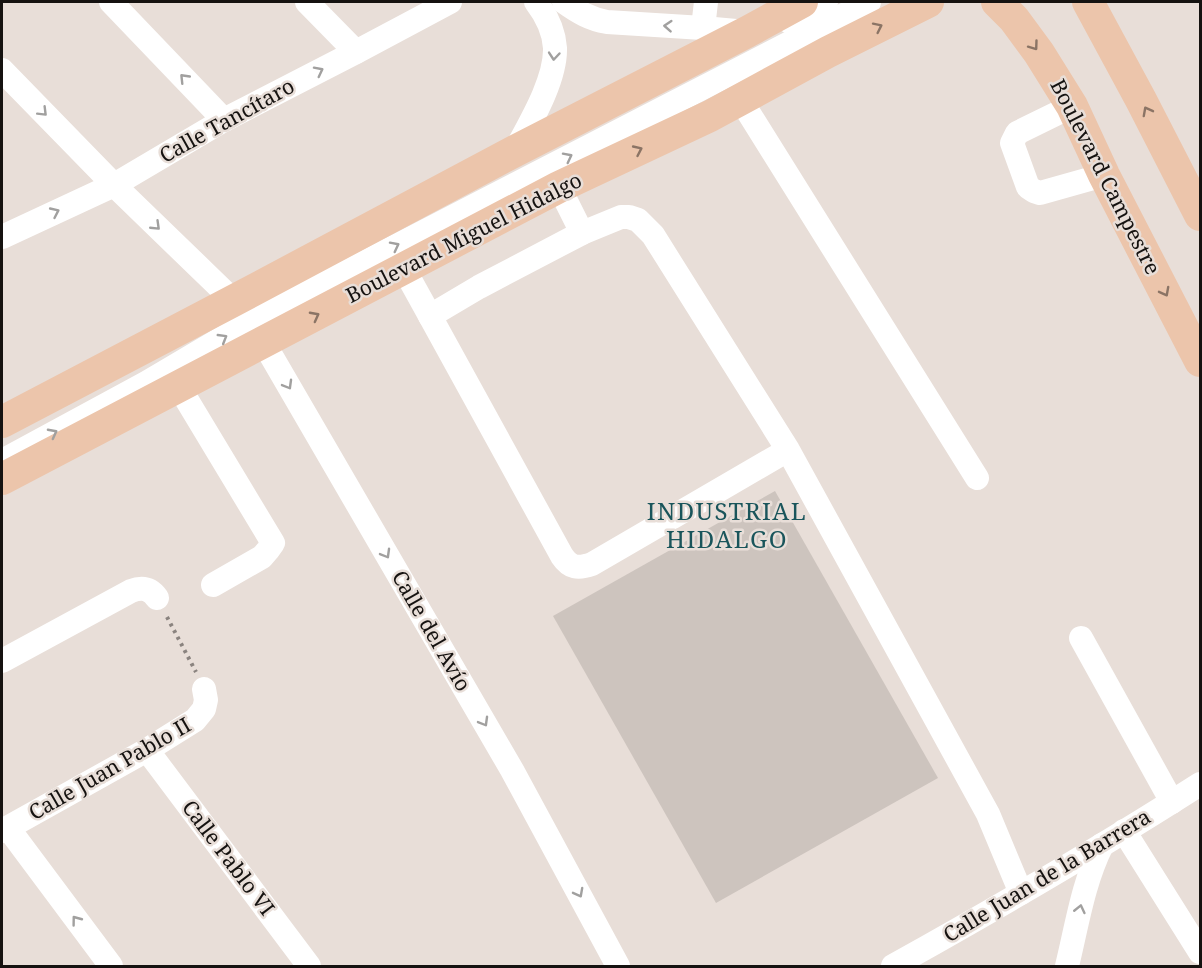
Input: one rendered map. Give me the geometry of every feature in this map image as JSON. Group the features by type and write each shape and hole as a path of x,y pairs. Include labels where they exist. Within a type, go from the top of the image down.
{"main road":[{"name":"Boulevard Miguel Hidalgo","path":"2,479 179,387 247,318 515,151 802,2"},
{"name":"Boulevard Miguel Hidalgo","path":"2,422 247,318 404,269 559,187 710,116 828,51 928,2"},
{"name":"Boulevard Campestre","path":"997,2 1014,19 1039,53 1072,106 1104,175 1200,361"},
{"path":"1063,2 1103,30"},
{"path":"1088,2 1200,215"}],"street":[{"path":"111,2 224,120"},
{"path":"307,2 356,52"},
{"name":"Calle Tancítaro","path":"2,237 114,185 224,120 450,2"},
{"path":"515,151 536,111 554,62 553,33 545,14 536,2"},
{"path":"564,2 593,20 747,32"},
{"path":"703,28 706,2"},
{"path":"2,461 146,383 247,318 620,106 826,2"},
{"path":"2,432 247,318 869,2"},
{"name":"Calle del Avío","path":"2,70 247,318 512,770 618,966"},
{"path":"740,99 977,478"},
{"path":"1072,106 1017,133 1014,138 1012,143 1028,187 1040,193 1104,175"},
{"path":"559,187 582,233"},
{"path":"430,316 479,287 582,233 621,217 638,220 645,226 653,235 788,450 988,814 1021,893"},
{"path":"404,269 562,556 567,563 575,567 582,568 592,564 788,450"},
{"path":"179,387 273,543 262,557 213,585"},
{"path":"2,661 131,591 146,589 153,592 157,598"},
{"path":"1081,638 1172,802"},
{"name":"Calle Juan Pablo II","path":"5,830 147,750 195,720 204,709 206,700 204,689"},
{"name":"Calle Pablo VI","path":"147,750 309,966"},
{"name":"Calle Juan de la Barrera","path":"893,966 1102,845 1200,784"},
{"path":"5,830 111,966"},
{"path":"1124,831 1200,951"},
{"path":"1067,966 1081,902 1094,860 1102,845"}],"path":[{"path":"157,598 204,689"}],"building":[{"path":"775,491 938,778 716,903 553,616"}],"district":[{"name":"INDUSTRIAL HIDALGO","path":"727,526"}]}
